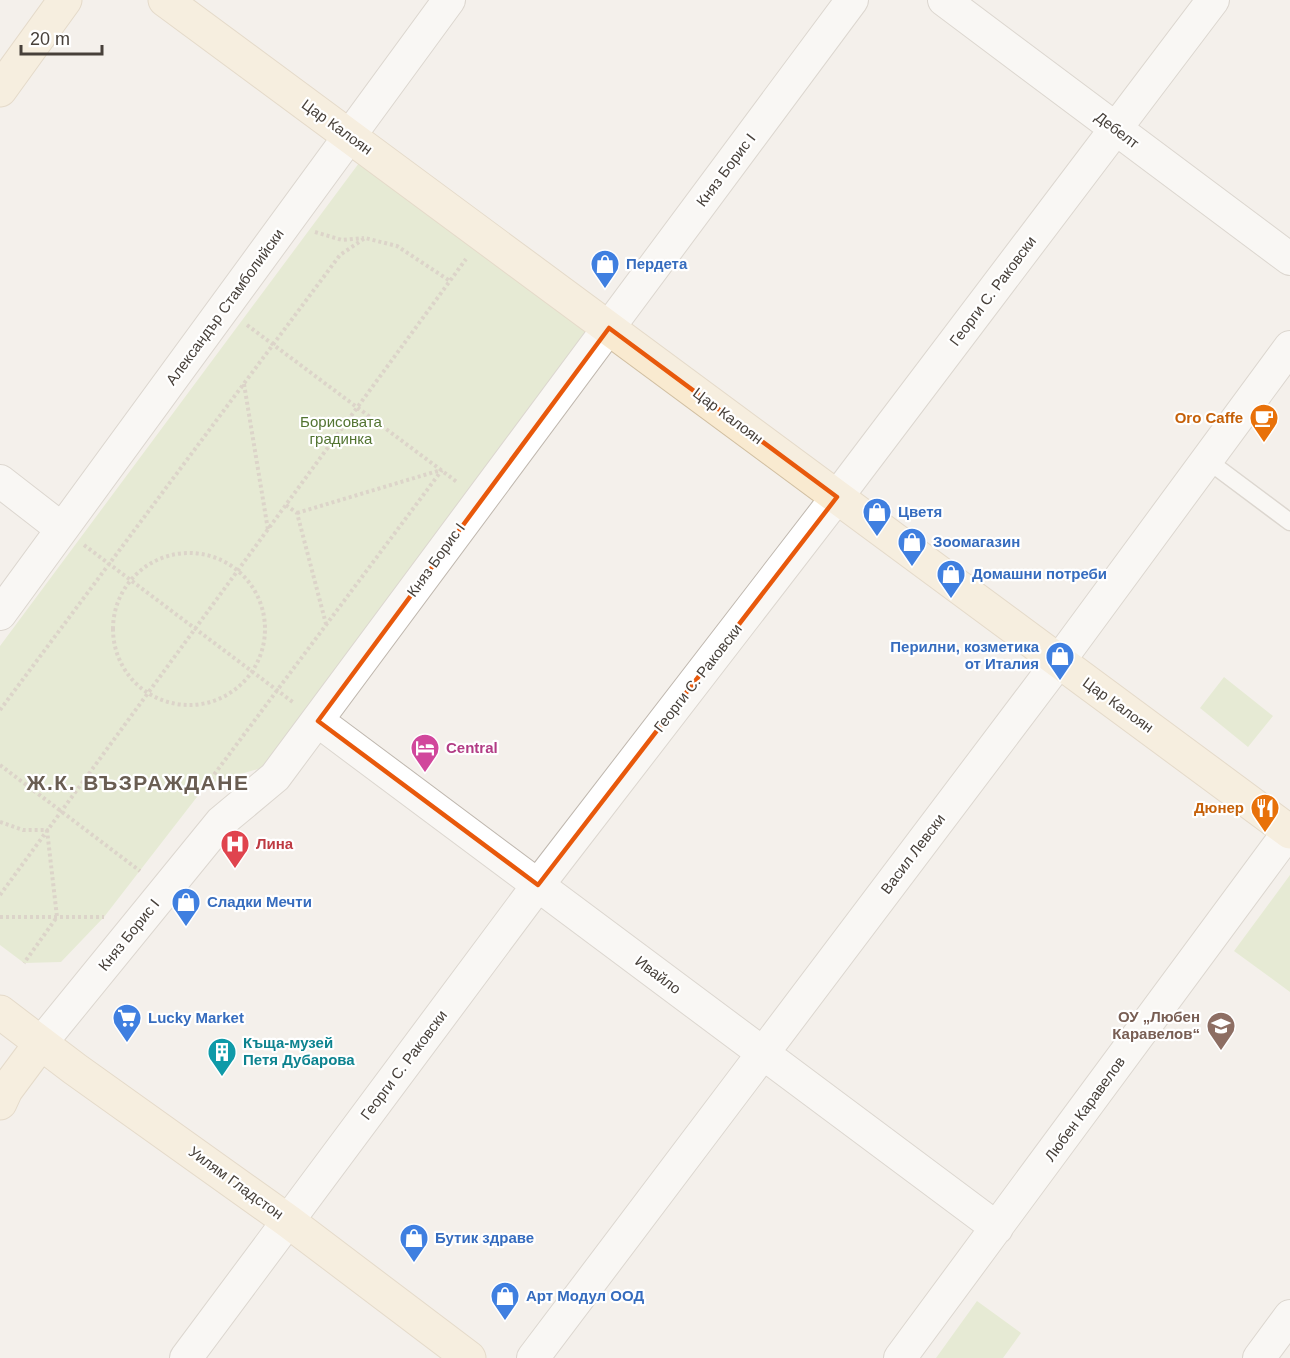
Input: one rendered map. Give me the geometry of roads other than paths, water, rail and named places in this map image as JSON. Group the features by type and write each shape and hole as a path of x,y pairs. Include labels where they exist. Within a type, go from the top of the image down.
{"street":[{"path":"0,90 65,0"},
{"name":"Цар Калоян","path":"165,0 1290,831"},
{"name":"Александър Стамболийски","path":"0,614 449,0"},
{"name":"Княз Борис I","path":"0,1103 6,1090 41,1043 221,822 275,777 852,0"},
{"name":"Дебелт","path":"944,0 1290,259"},
{"name":"Георги С. Раковски","path":"186,1358 538,885 837,497 1213,0"},
{"name":"Васил Левски","path":"533,1358 1059,661 1290,347"},
{"path":"0,481 62,529"},
{"name":"Ивайло","path":"318,721 997,1228"},
{"name":"Любен Каравелов","path":"900,1358 1290,831"},
{"name":"Уилям Гладстон","path":"0,1012 288,1221 470,1358"},
{"path":"1259,1358 1290,1316"}],"lane":[{"path":"1207,460 1290,522"}],"place":[{"name":"Пердета","path":"605,290"},
{"name":"Oro Caffe","path":"1264,444"},
{"name":"Цветя","path":"877,538"},
{"name":"Зоомагазин","path":"912,568"},
{"name":"Домашни потреби","path":"951,600"},
{"name":"Перилни, козметика от Италия","path":"1060,682"},
{"name":"Central","path":"425,774"},
{"name":"Дюнер","path":"1265,834"},
{"name":"Лина","path":"235,870"},
{"name":"Сладки Мечти","path":"186,928"},
{"name":"Lucky Market","path":"127,1044"},
{"name":"ОУ „Любен Каравелов“","path":"1221,1052"},
{"name":"Къща-музей Петя Дубарова","path":"222,1078"},
{"name":"Бутик здраве","path":"414,1264"},
{"name":"Арт Модул ООД","path":"505,1322"}],"district":[{"name":"Ж.К. ВЪЗРАЖДАНЕ","path":"138,783"}],"park label":[{"name":"Борисовата градинка","path":"341,430"}]}
